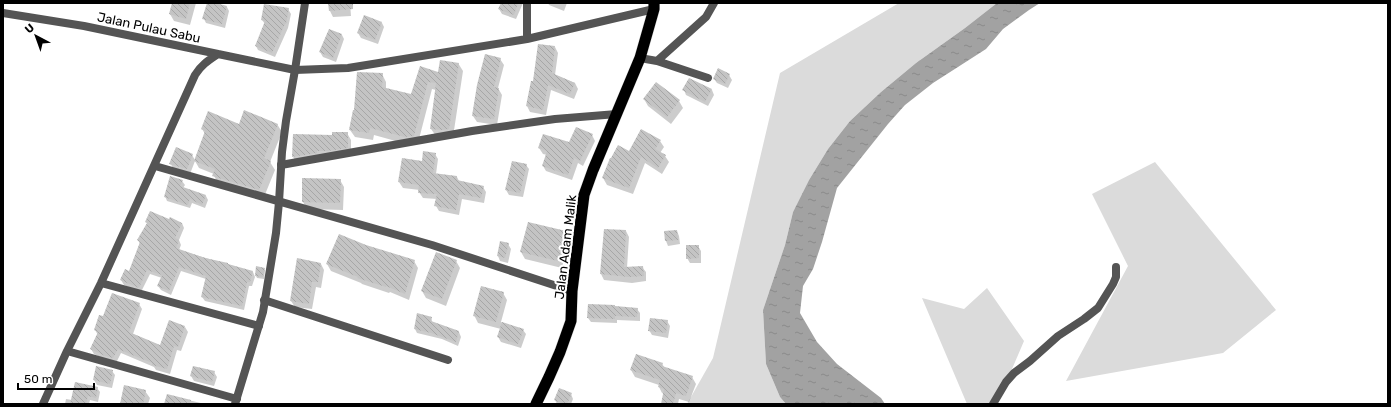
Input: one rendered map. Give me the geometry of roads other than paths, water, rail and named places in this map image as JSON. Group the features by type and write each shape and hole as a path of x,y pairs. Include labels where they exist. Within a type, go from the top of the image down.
{"highway":[{"name":"Jalan Adam Malik","path":"536,404 550,378 571,321 572,291 584,195 640,58 654,6"}],"street":[{"path":"67,351 236,401 259,326 276,233 286,121 305,3"},
{"path":"527,3 527,39"},
{"path":"657,61 706,17 714,3"},
{"name":"Jalan Pulau Sabu","path":"3,14 84,26 295,70 348,68 527,39 654,6"},
{"path":"42,404 101,283 195,75 199,68 218,54"},
{"path":"640,58 657,61 708,78"},
{"path":"281,165 472,131 555,119 617,114"},
{"path":"155,166 432,245 572,291"},
{"path":"993,404 1006,382 1014,373 1058,336 1084,320 1098,308 1113,284 1116,277 1116,267"},
{"path":"101,283 259,326"},
{"path":"264,300 448,360"}],"water":[{"path":"997,3 1040,3 1003,29 986,49 933,83 905,105 888,124 837,188 813,269 803,286 800,313 817,342 837,364 881,398 885,404 786,404 780,397 766,364 763,310 785,245 793,212 809,180 828,149 850,121 881,92 916,63"}]}
